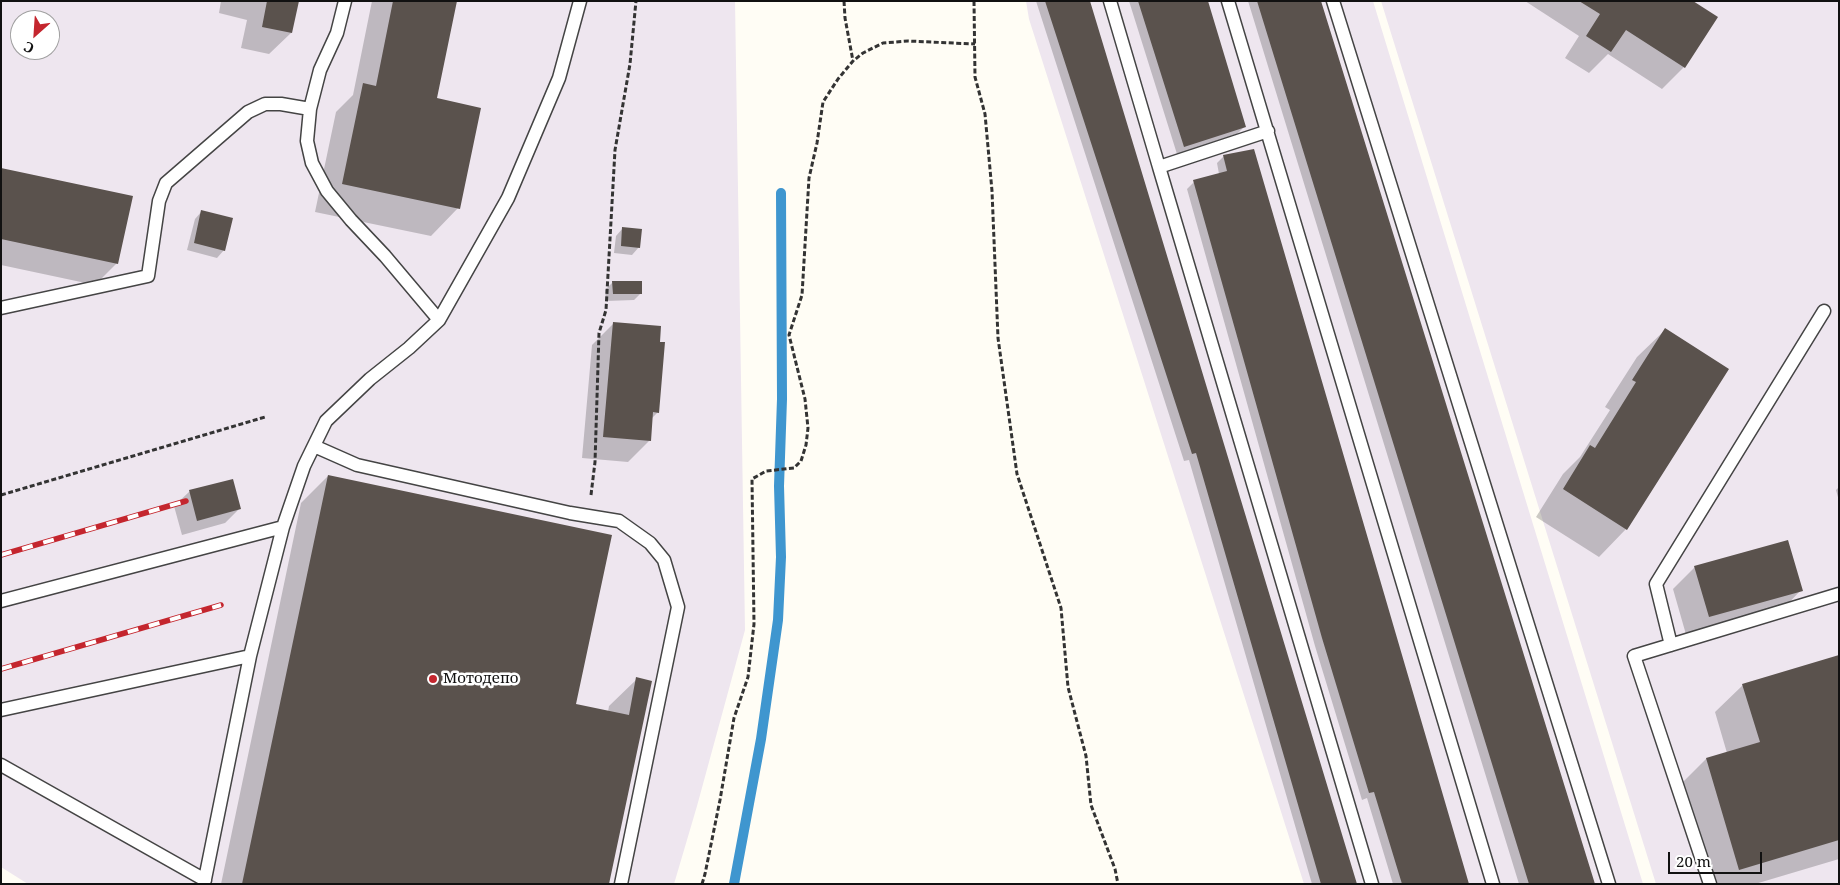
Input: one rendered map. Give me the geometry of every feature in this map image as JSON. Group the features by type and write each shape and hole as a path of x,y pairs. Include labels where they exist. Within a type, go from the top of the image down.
{"lane":[{"path":"345,1 337,33 320,70 310,109 306,141 312,163 328,191 351,220 385,256 438,320"},
{"path":"1,765 205,882 250,656 283,528 304,466 326,421 370,379 409,348 438,320 508,198 559,78 580,1"},
{"path":"1110,1 1372,884"},
{"path":"1228,1 1493,884"},
{"path":"1333,1 1609,884"},
{"path":"1,308 148,276 159,201 166,183 248,112 265,104 281,104 310,109"},
{"path":"1160,167 1268,131"},
{"path":"1671,645 1656,584 1824,311"},
{"path":"314,446 357,465 588,516 619,521 650,543 664,560 678,607 621,884"},
{"path":"1,601 283,528"},
{"path":"1710,884 1634,656 1839,594"},
{"path":"1,710 250,656"}],"path":[{"path":"588,516 595,462 599,333 606,310 615,150 630,64 636,1"},
{"path":"844,1 845,18 853,61"},
{"path":"974,1 975,77 985,114 992,191 998,338 1017,474 1061,608 1068,687 1086,756 1091,805 1115,870 1118,884"},
{"path":"702,884 720,800 734,718 748,677 754,624 752,479 766,471 794,468 801,461 808,428 805,399 789,334 802,294 809,178 817,144 823,102 853,61 863,53 882,43 908,41 975,44"},
{"path":"1,495 265,418"}],"shaded area":[{"path":"1,1 735,1 745,630 674,884 28,884 1,867"},
{"path":"1026,1 1373,1 1643,884 1304,884 1029,19"},
{"path":"1381,1 1839,1 1839,884 1656,884"}],"building":[{"path":"267,1 299,1 292,33 262,27"},
{"path":"393,1 457,1 437,98 481,108 460,209 342,184 363,83 376,86"},
{"path":"1045,1 1090,1 1357,884 1321,884 1196,453 1192,454"},
{"path":"1138,1 1208,1 1246,127 1184,147"},
{"path":"1257,1 1321,1 1595,884 1529,884"},
{"path":"1579,1 1693,1 1718,17 1685,68 1626,30 1611,52 1586,36 1600,14"},
{"path":"1254,149 1469,884 1402,884 1374,792 1369,793 1322,638 1193,180 1227,171 1223,155"},
{"path":"1,168 133,196 118,264 1,239"},
{"path":"201,210 233,218 225,251 194,243"},
{"path":"622,227 642,229 640,248 621,246"},
{"path":"612,281 642,281 642,294 613,294"},
{"path":"613,322 661,326 660,342 665,342 659,413 653,412 651,441 603,437"},
{"path":"1665,328 1729,369 1627,530 1563,489 1590,445 1595,448 1636,382 1632,380"},
{"name":"Мотодепо","path":"328,475 612,535 576,704 629,715 636,677 652,681 609,884 242,884"},
{"path":"233,479 241,509 197,521 189,490"},
{"path":"1788,540 1803,591 1709,617 1694,566"},
{"path":"1839,655 1839,840 1739,870 1706,758 1760,742 1742,684"}],"waterway":[{"path":"734,884 761,739 778,620 781,557 779,486 782,399 781,193"}],"railway":[{"path":"1,555 186,501"},
{"path":"1,669 221,605"}],"place":[{"name":"Мотодепо","path":"433,679"}]}
